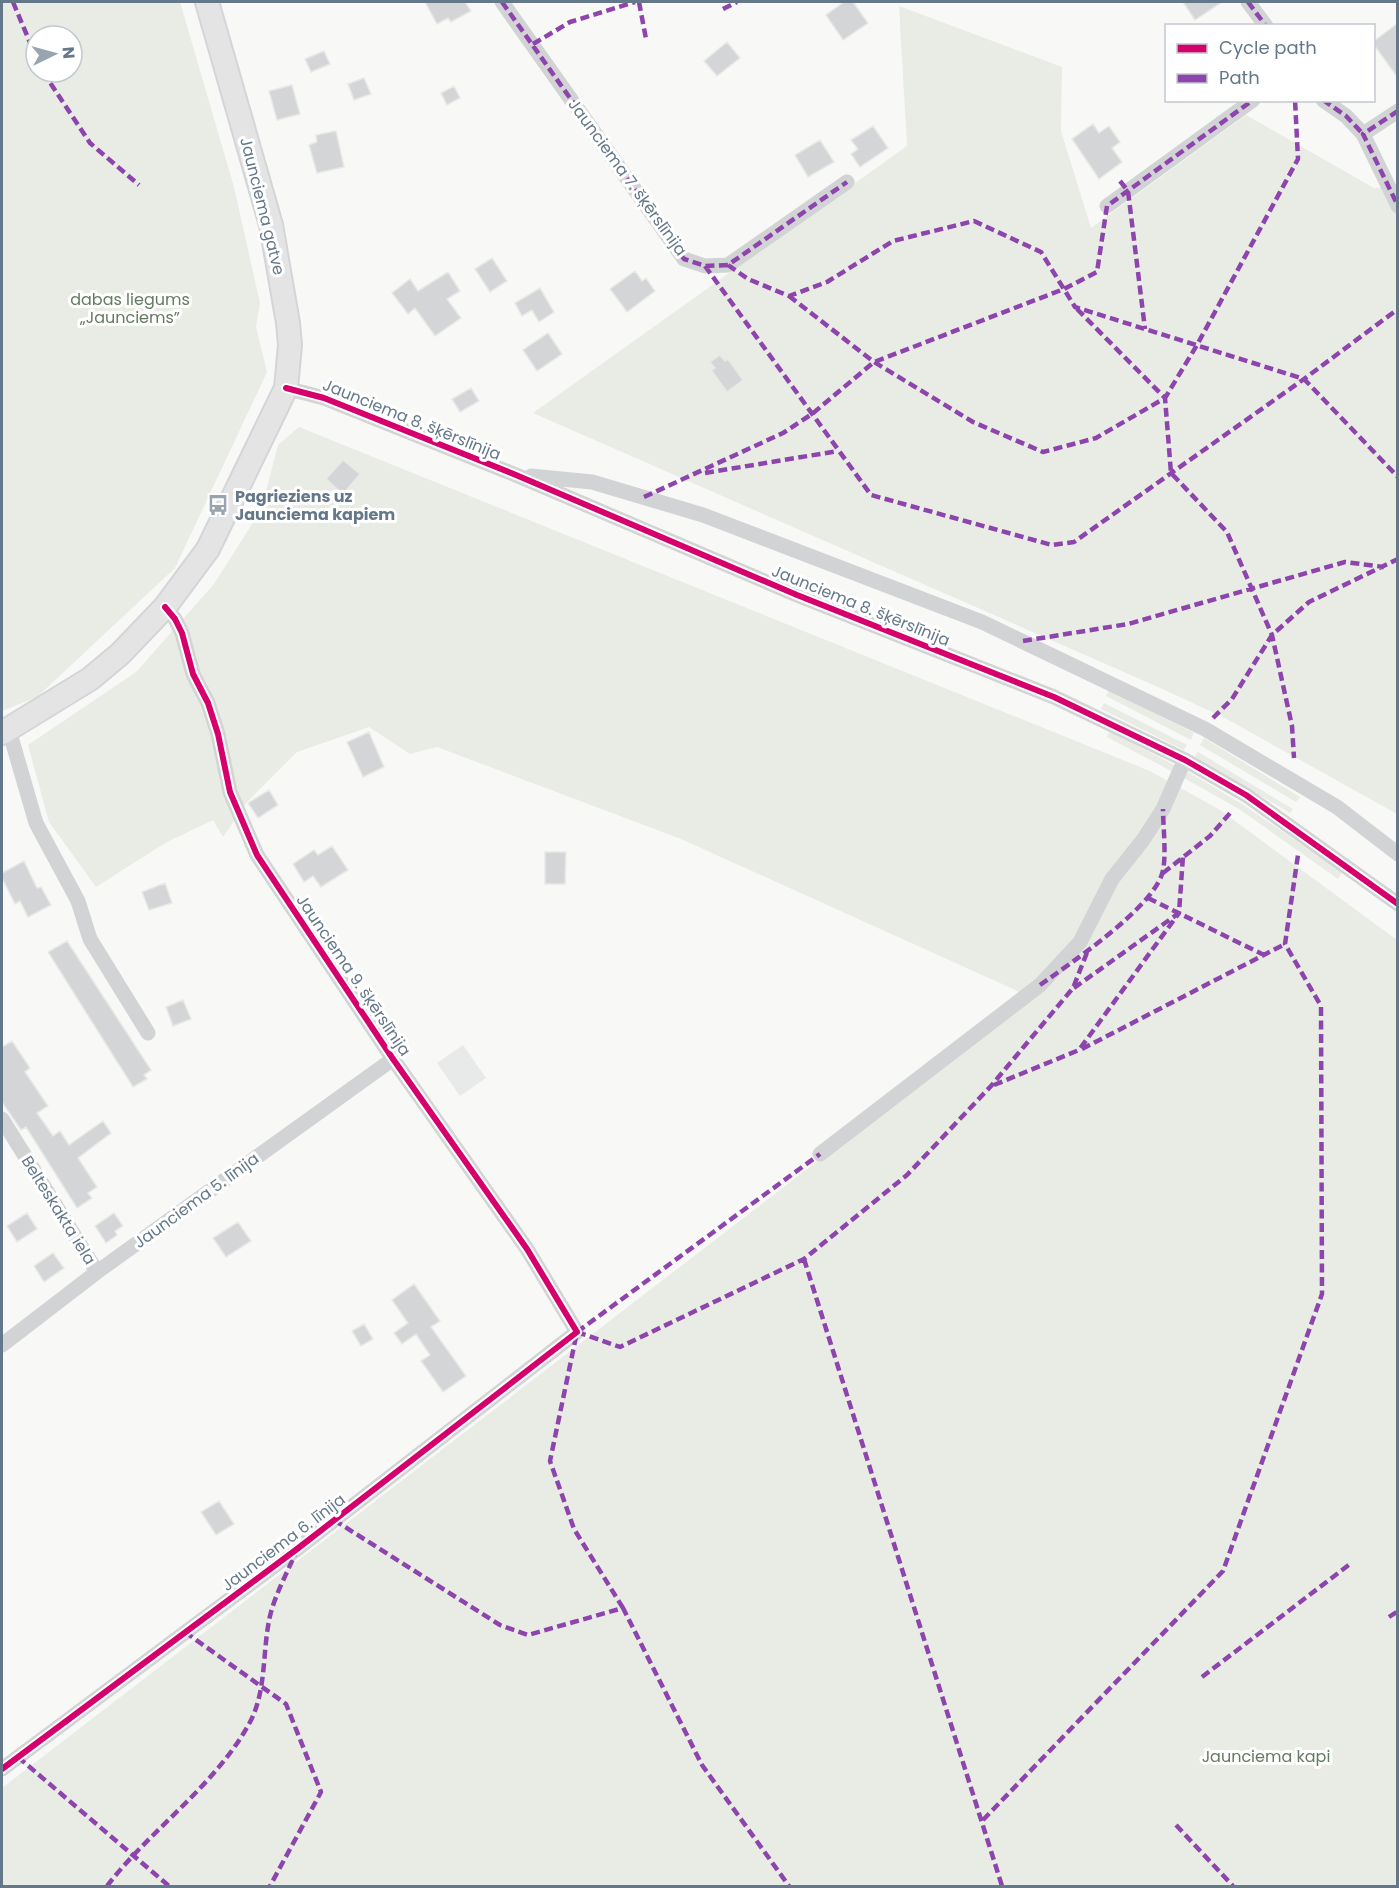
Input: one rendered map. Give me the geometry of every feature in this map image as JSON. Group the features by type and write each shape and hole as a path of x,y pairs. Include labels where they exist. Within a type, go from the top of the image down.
{"main road":[{"name":"Jaunciema gatve","path":"5,732 90,679 120,654 165,608 208,549 286,388 290,345 271,225 207,2"}],"street":[{"name":"Jaunciema 7. šķērslīnija","path":"502,2 684,259 705,266 728,265 847,182"},
{"path":"1248,2 1264,24"},
{"path":"1107,206 1250,102"},
{"path":"1326,102 1346,116 1363,134 1398,206"},
{"path":"1363,134 1398,111"},
{"name":"Jaunciema 8. šķērslīnija","path":"286,388 324,398 516,475 797,595 1054,697 1175,755 1246,795 1398,904"},
{"name":"Jaunciema 8. šķērslīnija","path":"516,475 592,482 703,515 982,622 1205,729 1337,807 1398,854"},
{"name":"Jaunciema 9. šķērslīnija","path":"165,608 175,619 182,633 192,674 208,703 218,734 230,792 257,855 393,1059 527,1249 577,1332"},
{"path":"5,732 36,823 78,902 90,939 148,1032"},
{"path":"820,1154 1040,985 1080,942 1112,879 1143,840 1163,809 1181,768"},
{"name":"Jaunciema 5. līnija","path":"2,1345 97,1272 393,1059"},
{"name":"Belteskakta iela","path":"2,1119 97,1272"},
{"name":"Jaunciema 6. līnija","path":"2,1769 297,1549 577,1332"}],"shaded area":[{"path":"463,1045 486,1078 460,1096 437,1063"}],"green space":[{"name":"dabas liegums „Jaunciems”","path":"2,2 180,2 234,187 260,303 256,327 267,372 175,568 37,697 2,711"},
{"path":"899,6 1062,67 1061,131 1091,228 1246,115 1374,188 1397,186 1397,814 1223,717 533,413 907,146"},
{"name":"Jaunciema kapi","path":"299,427 1150,771 1220,810 1397,940 1397,1886 2,1886 2,1788 1031,997 681,839 437,747 410,754 369,727 297,752 247,802 223,837 213,820 165,843 96,887 49,822 28,745 136,672 214,584 261,510 278,445"},
{"path":"1109,690 1194,733 1191,740 1106,696"},
{"path":"1104,703 1187,745 1184,750 1101,709"},
{"path":"1110,731 1176,766 1173,772 1107,737"},
{"path":"1204,738 1300,797 1296,802 1200,745"},
{"path":"1198,752 1293,809 1290,813 1195,757"},
{"path":"1185,770 1242,804 1342,872 1338,879 1239,809 1182,777"}],"building":[{"path":"425,2 465,2 471,11 451,22 448,18 437,24"},
{"path":"844,2 853,2 868,23 843,40 826,15"},
{"path":"1183,2 1222,2 1195,20"},
{"path":"1398,23 1398,78 1375,46 1375,40"},
{"path":"727,42 740,58 717,76 704,61"},
{"path":"324,51 330,64 311,72 305,59"},
{"path":"364,78 371,94 354,100 348,84"},
{"path":"292,85 300,114 277,120 269,91"},
{"path":"454,86 460,98 447,105 441,93"},
{"path":"1093,124 1099,133 1109,126 1120,142 1112,148 1122,162 1099,179 1072,139"},
{"path":"873,126 888,148 860,167 851,154 858,149 851,140"},
{"path":"336,131 344,167 317,173 309,145 317,142 316,135"},
{"path":"820,140 834,162 808,177 795,155"},
{"path":"492,258 507,281 490,292 475,269"},
{"path":"635,271 642,281 646,278 655,291 627,312 610,289"},
{"path":"448,272 460,291 447,299 461,318 435,336 415,308 408,314 392,293 410,279 418,291"},
{"path":"540,288 554,312 539,322 532,310 522,316 515,303"},
{"path":"548,333 562,354 537,371 523,350"},
{"path":"720,355 725,361 728,359 743,380 727,392 711,370 715,368 710,362"},
{"path":"471,388 479,401 460,412 452,399"},
{"path":"343,460 360,474 343,494 326,479"},
{"path":"369,732 384,767 363,777 347,742"},
{"path":"269,790 278,805 258,818 248,803"},
{"path":"332,846 348,870 321,887 313,876 304,882 293,864 314,850 318,855"},
{"path":"545,852 566,852 565,884 545,884"},
{"path":"24,861 37,888 41,887 51,905 28,917 20,901 15,904 2,878 2,873"},
{"path":"165,883 172,903 149,910 142,892"},
{"path":"67,941 151,1070 144,1075 147,1079 133,1087 48,952"},
{"path":"183,1000 191,1019 173,1026 166,1007"},
{"path":"12,1041 30,1068 25,1072 48,1106 37,1113 53,1136 60,1131 69,1145 103,1121 111,1133 78,1158 97,1187 88,1193 92,1198 77,1208 26,1127 21,1130 2,1102 2,1047"},
{"path":"27,1213 37,1229 17,1242 7,1226"},
{"path":"114,1213 123,1226 115,1231 117,1235 106,1243 95,1226"},
{"path":"238,1222 251,1241 226,1257 213,1238"},
{"path":"53,1253 64,1268 44,1282 34,1266"},
{"path":"414,1284 440,1321 431,1327 466,1376 443,1392 421,1361 430,1355 416,1334 402,1344 394,1333 408,1323 392,1300"},
{"path":"364,1324 373,1339 361,1346 352,1331"},
{"path":"219,1501 234,1524 216,1535 201,1512"}],"marked path":[{"path":"13,2 24,28"},
{"path":"502,2 684,259 705,266 728,265 847,182"},
{"path":"533,44 570,22 635,2"},
{"path":"639,2 646,39"},
{"path":"723,9 737,2"},
{"path":"1248,2 1264,24"},
{"path":"51,84 90,143 139,185"},
{"path":"644,497 783,433 812,414 874,362 1064,289 1097,272 1107,206 1250,102"},
{"path":"789,296 874,362 973,422 1043,452 1096,438 1165,398 1197,345 1298,159 1295,102"},
{"path":"1326,102 1346,116 1363,134"},
{"path":"1398,111 1363,134 1398,206"},
{"path":"1120,181 1128,191 1145,329"},
{"path":"728,265 748,279 789,296 827,282 893,241 974,221 1041,252 1075,307 1304,379 1398,477"},
{"path":"705,266 871,495 1052,545 1074,542 1304,379 1398,309"},
{"path":"1077,309 1165,398 1171,473 1227,532 1272,635 1292,726 1294,758"},
{"path":"705,473 838,451"},
{"path":"1213,718 1232,699 1272,635 1309,602 1398,559"},
{"path":"1023,641 1128,624 1345,562 1384,567"},
{"path":"1040,985 1127,919 1155,888 1162,874 1165,851 1163,809"},
{"path":"1163,873 1210,836 1232,811"},
{"path":"983,1820 1223,1571 1322,1294 1321,1006 1285,944 1298,855"},
{"path":"1074,988 1179,913 1183,856"},
{"path":"1148,898 1264,955"},
{"path":"994,1085 1079,1050 1179,913"},
{"path":"1082,1049 1285,944"},
{"path":"577,1332 620,1347 804,1259 907,1175 991,1086 1073,988 1088,950"},
{"path":"623,1608 574,1529 550,1461 577,1332 820,1154"},
{"path":"804,1259 1002,1886"},
{"path":"334,1520 500,1625 528,1635 623,1608 702,1765 789,1886"},
{"path":"107,1886 142,1846 218,1768 235,1747 249,1724 259,1699 272,1608 296,1552"},
{"path":"1202,1677 1350,1564"},
{"path":"1389,1617 1398,1611"},
{"path":"185,1632 286,1704 321,1792 270,1886"},
{"path":"18,1757 169,1886"},
{"path":"1176,1825 1233,1886"}],"cycle path":[{"path":"286,388 324,398 516,475 797,595 1054,697 1185,760 1246,795 1398,904"},
{"path":"2,1769 297,1549 577,1332 527,1249 393,1059 257,855 230,792 218,734 208,703 193,674 182,633 175,619 165,607"}],"place":[{"name":"Pagrieziens uz Jaunciema kapiem","path":"218,505"}]}
